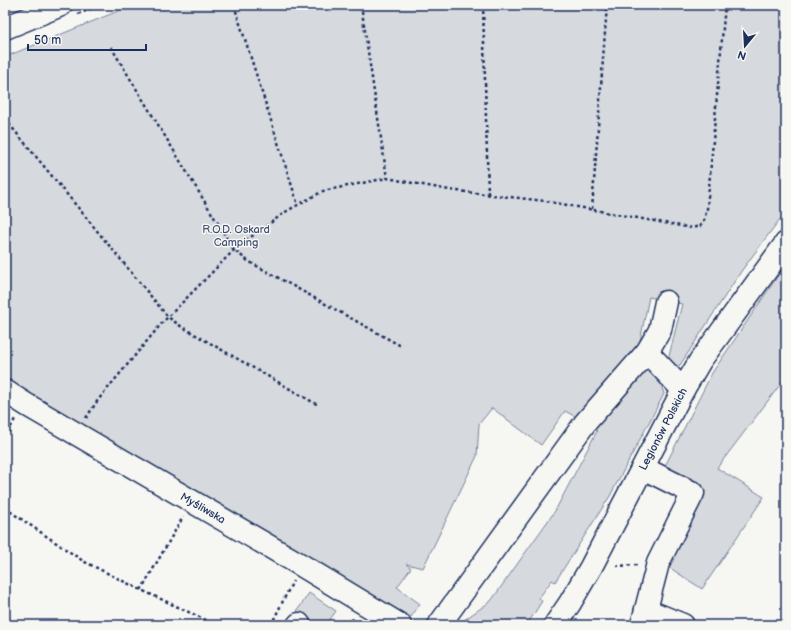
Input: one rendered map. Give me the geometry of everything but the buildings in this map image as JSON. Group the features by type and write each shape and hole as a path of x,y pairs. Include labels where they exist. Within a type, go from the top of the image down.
{"street":[{"path":"5,28 61,5"},
{"name":"Legionów Polskich","path":"554,625 570,603 591,567 683,390 700,361 786,243"},
{"path":"439,625 584,423 647,352 660,330 666,302"},
{"path":"647,352 683,390"},
{"name":"Myśliwska","path":"5,391 400,625"},
{"path":"643,468 692,493 658,563 644,618 683,625"}],"path":[{"path":"234,5 298,205"},
{"path":"361,5 387,178"},
{"path":"484,5 488,194"},
{"path":"592,209 607,5"},
{"path":"98,400 168,317 234,250 281,216 323,191 387,178 449,190 545,201 692,228 700,226 704,220 707,209 725,5"},
{"path":"111,47 234,250 248,261 401,346"},
{"path":"5,119 168,317 182,327 318,405"},
{"path":"141,590 192,501"},
{"path":"5,508 83,561 217,625"},
{"path":"271,625 301,565"}],"green space":[{"name":"R.O.D. Oskard Camping","path":"133,5 786,5 786,211 742,270 680,365 672,368 667,364 682,304 649,297 639,346 578,418 565,411 541,445 492,408 479,424 477,456 423,568 406,564 411,568 397,587 420,604 411,617 280,544 5,384 5,57"},
{"path":"786,264 786,377 717,468 764,497 702,589 664,564 700,485 664,468 712,373"},
{"path":"646,370 664,381 661,384 664,394 610,496 555,582 552,580 539,598 542,601 527,625 457,625 491,601 555,511 597,431 590,426 636,373"},
{"path":"309,593 336,611 326,625 318,625 297,611"}]}
